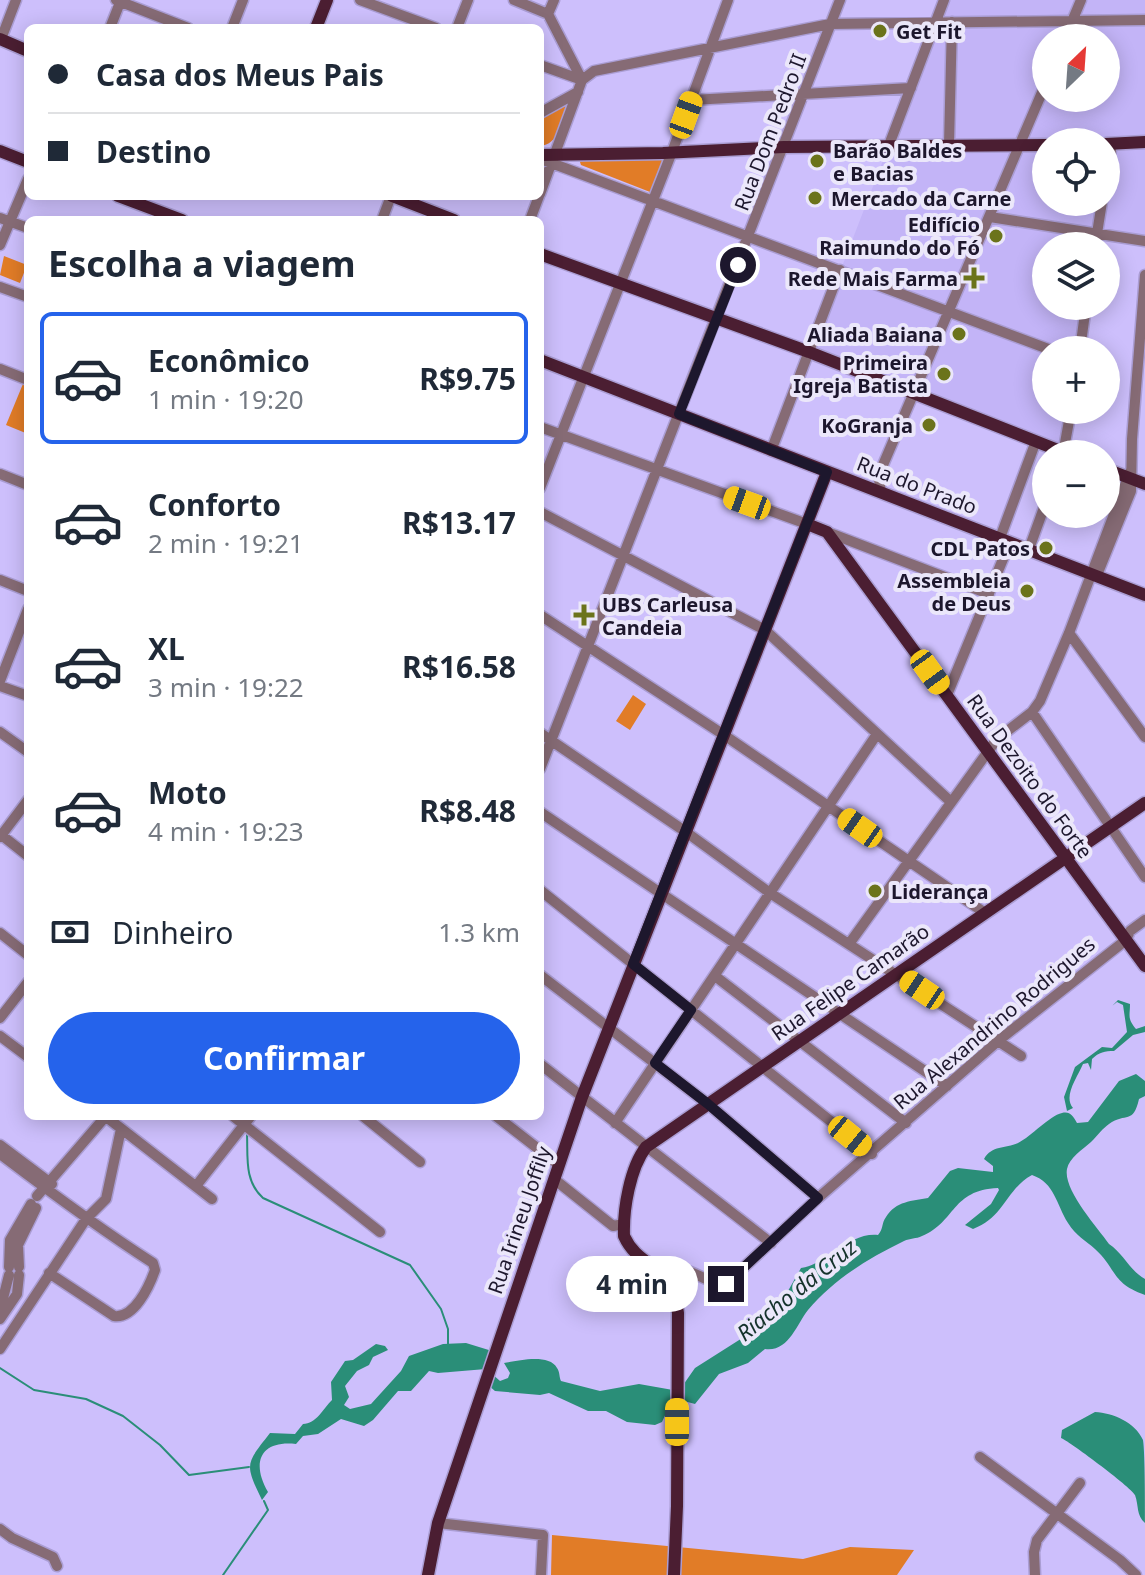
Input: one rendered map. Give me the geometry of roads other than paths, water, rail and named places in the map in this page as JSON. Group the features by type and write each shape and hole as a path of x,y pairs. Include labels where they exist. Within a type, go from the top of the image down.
{"main road":[{"path":"318,24 327,0"},
{"path":"0,39 24,49"},
{"path":"1120,144 1144,143"},
{"path":"544,158 554,159 582,153 784,147 1032,145"},
{"path":"0,151 24,160"},
{"path":"129,200 171,216"},
{"path":"402,200 444,216"},
{"path":"544,256 717,317 1033,440"},
{"name":"Rua do Prado","path":"544,362 1145,595"},
{"name":"Rua Irineu Joffily","path":"428,1575 438,1523 582,1097 827,472"},
{"path":"1120,473 1145,484"},
{"path":"807,524 827,532"},
{"name":"Rua Dezoito do Forte","path":"827,532 1145,966"},
{"name":"Rua Felipe Camarão","path":"646,1147 1145,803"},
{"path":"646,1147 637,1158 632,1172 624,1224 628,1244 661,1273 675,1291 676,1298 677,1506 674,1575"}],"street":[{"path":"0,39 16,0"},
{"path":"111,24 119,0 178,24"},
{"path":"234,24 243,0"},
{"path":"360,0 425,24"},
{"path":"459,24 468,0"},
{"path":"514,0 548,14 585,77"},
{"path":"548,14 554,0"},
{"path":"544,477 672,152 728,0"},
{"name":"Rua Dom Pedro II","path":"544,759 840,0"},
{"path":"889,145 944,0"},
{"path":"1071,24 1081,0"},
{"path":"544,66 585,77 830,24 1145,20"},
{"path":"949,144 952,22"},
{"path":"544,185 585,77"},
{"path":"692,100 911,88"},
{"path":"544,111 578,92"},
{"path":"881,492 878,484 880,473 1034,112"},
{"path":"576,172 574,162 582,153"},
{"path":"554,159 576,172 652,202 1032,343"},
{"path":"0,245 5,219 24,186"},
{"path":"990,217 1089,232"},
{"path":"5,219 24,226"},
{"path":"1120,237 1145,241"},
{"path":"771,451 840,270"},
{"path":"849,944 1002,734 1032,712 1040,701 1094,574 1129,476 1145,275"},
{"path":"0,287 24,296"},
{"path":"0,369 24,378"},
{"path":"544,429 807,524"},
{"path":"947,695 989,594 1032,454"},
{"path":"0,474 24,483"},
{"path":"544,514 765,630 951,802"},
{"path":"1029,549 1037,528"},
{"path":"827,532 989,594"},
{"path":"0,580 24,589"},
{"path":"544,618 724,735 985,913"},
{"path":"24,620 0,683 24,694"},
{"path":"1069,633 1145,737"},
{"path":"1032,712 1145,877"},
{"path":"0,732 24,749"},
{"path":"615,1123 877,734"},
{"path":"544,736 770,893 1021,1056"},
{"path":"24,805 0,835 24,853"},
{"path":"544,815 947,1086"},
{"path":"544,893 872,1154"},
{"name":"Rua Alexandrino Rodrigues","path":"661,1273 676,1267 686,1268 717,1283 726,1284 818,1198 998,1041 1126,940 1130,931 1145,920"},
{"path":"0,933 24,952"},
{"path":"715,976 906,1123"},
{"path":"544,978 708,1104 818,1198"},
{"path":"0,1018 24,987"},
{"path":"0,1036 24,1054"},
{"path":"544,1067 771,1243"},
{"path":"0,1319 17,1294 10,1240 102,1120"},
{"path":"110,1120 212,1199"},
{"path":"368,1120 420,1162"},
{"path":"376,1127 381,1120"},
{"path":"501,1120 559,1165"},
{"path":"196,1186 248,1121 380,1232"},
{"path":"0,1349 86,1219 106,1199 121,1129"},
{"path":"0,1145 44,1192"},
{"path":"0,1154 44,1192 59,1196 86,1219 153,1263 154,1274 130,1313 120,1317 49,1273"},
{"path":"554,1179 613,1226 624,1224"},
{"path":"0,1310 14,1271"},
{"path":"980,1457 1136,1575"},
{"path":"1035,1575 1035,1546 1080,1483"},
{"path":"438,1523 543,1535 541,1575"},
{"path":"0,1529 53,1557 57,1566"}],"water":[{"path":"1118,1000 1130,1004 1131,1022 1136,1029 1145,1026 1145,1032 1133,1035 1114,1051 1097,1055 1092,1059 1091,1070 1088,1063 1083,1064 1070,1092 1073,1108 1067,1111 1064,1097 1075,1067 1102,1047 1112,1048 1127,1032 1123,1005 1117,1002 1112,1006"},
{"path":"1136,1074 1145,1081 1145,1096 1139,1099 1131,1115 1109,1124 1073,1157 1068,1165 1067,1178 1075,1197 1109,1244 1145,1279 1145,1295 1126,1286 1102,1256 1077,1235 1046,1183 1032,1175 984,1224 973,1229 965,1225 991,1204 998,1188 971,1194 933,1230 904,1241 853,1270 818,1299 786,1342 773,1349 765,1349 748,1363 719,1374 695,1404 673,1398 662,1422 655,1425 627,1422 606,1411 588,1411 549,1393 495,1391 488,1385 491,1373 500,1381 508,1378 510,1373 504,1363 540,1359 553,1363 561,1381 600,1391 639,1384 673,1390 681,1388 695,1368 747,1335 774,1301 788,1291 801,1268 819,1262 857,1239 878,1235 890,1212 905,1203 928,1198 950,1171 958,1168 993,1172 993,1166 984,1159 987,1155 995,1149 1018,1143 1057,1115 1067,1113 1077,1123 1088,1122 1119,1081"},
{"path":"466,1343 492,1351 486,1369 429,1371 411,1391 398,1391 364,1426 341,1419 318,1434 303,1436 296,1444 274,1446 267,1450 260,1463 268,1492 262,1500 250,1471 256,1451 270,1433 295,1434 303,1424 312,1422 319,1415 332,1400 331,1382 345,1361 353,1360 376,1344 388,1350 373,1357 369,1365 357,1371 345,1386 349,1397 344,1405 350,1409 371,1404 401,1371 409,1356 443,1344"},
{"path":"1095,1412 1123,1420 1135,1428 1143,1440 1145,1523 1131,1490 1061,1438 1062,1430"}],"waterway":[{"path":"247,1134 250,1176 263,1198 410,1265 441,1309 448,1329 448,1346"},
{"path":"0,1368 34,1390 86,1399 123,1416 160,1445 189,1475 249,1467"},
{"name":"Riacho da Cruz","path":"223,1575 268,1510 264,1501"}],"place":[{"name":"Get Fit","path":"880,31"},
{"name":"Barão Baldes e Bacias","path":"817,161"},
{"name":"Mercado da Carne","path":"815,198"},
{"name":"Edifício Raimundo do Fó","path":"996,236"},
{"name":"Rede Mais Farma","path":"974,278"},
{"name":"Aliada Baiana","path":"959,334"},
{"name":"Primeira Igreja Batista","path":"944,374"},
{"name":"KoGranja","path":"929,425"},
{"name":"CDL Patos","path":"1046,548"},
{"name":"Assembleia de Deus","path":"1027,591"},
{"name":"UBS Carleusa Candeia","path":"584,615"},
{"name":"Liderança","path":"875,891"}]}
